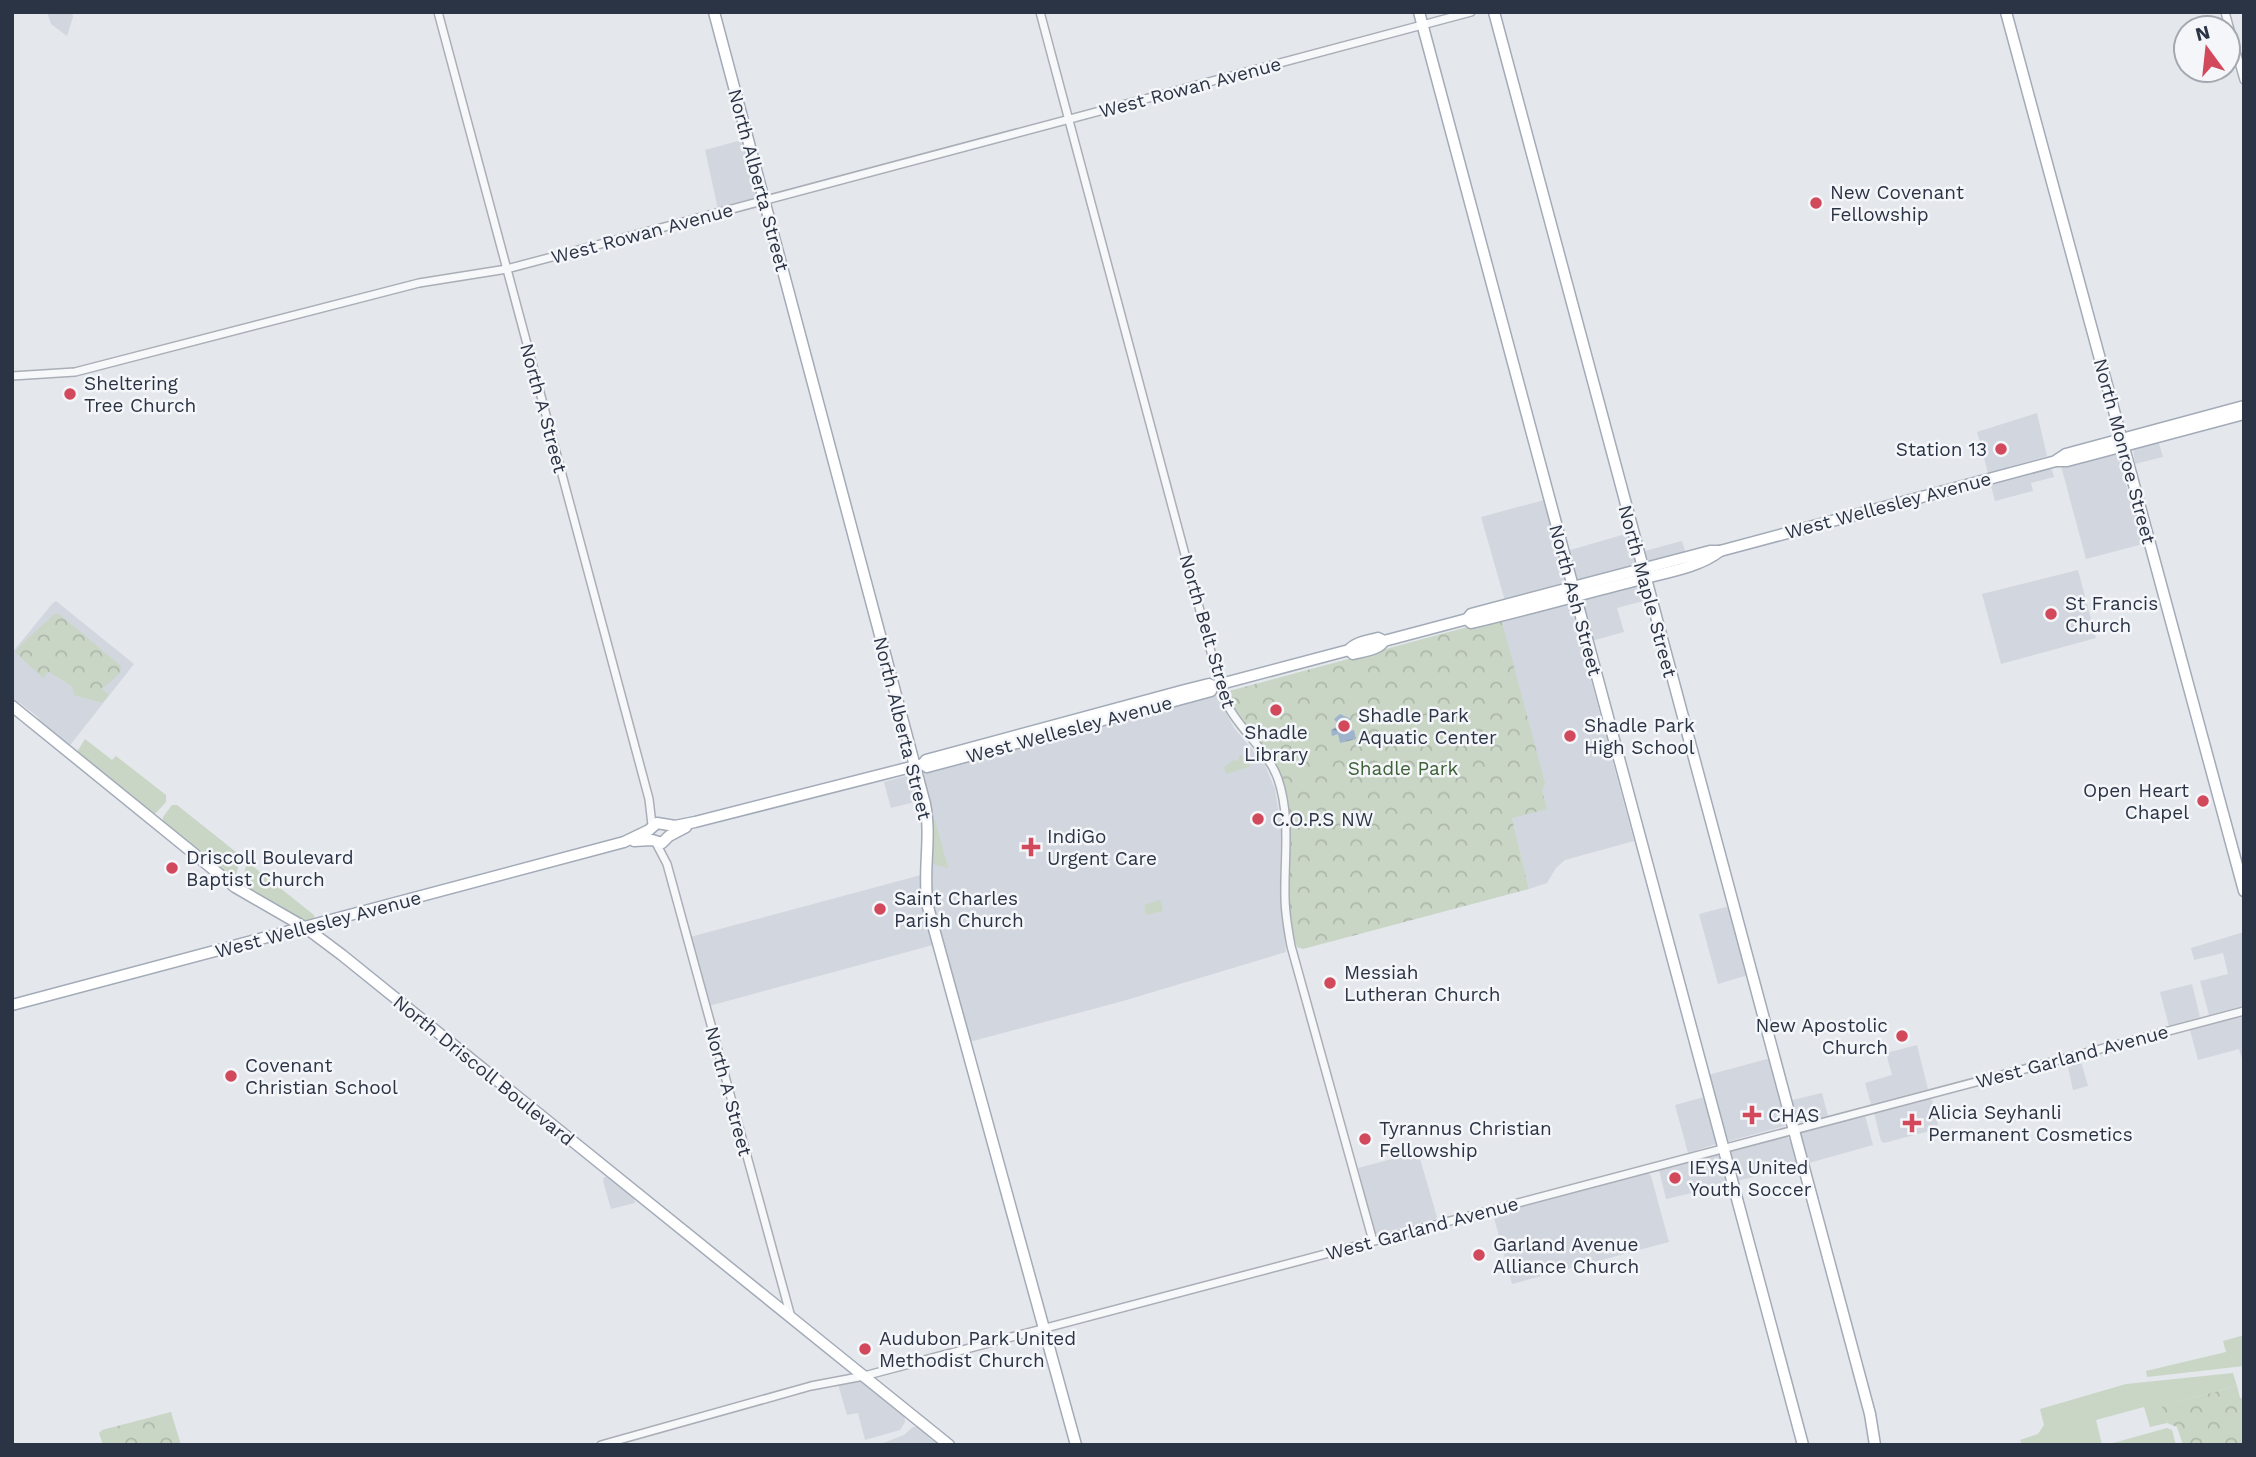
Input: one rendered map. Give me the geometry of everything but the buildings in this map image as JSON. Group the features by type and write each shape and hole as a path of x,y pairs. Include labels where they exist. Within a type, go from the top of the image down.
{"main road":[{"name":"North Alberta Street","path":"714,12 919,765 928,818 925,884 928,907 1076,1445"},
{"name":"North Ash Street","path":"1419,12 1803,1445"},
{"name":"North Maple Street","path":"1494,12 1870,1415 1875,1445"},
{"name":"North Monroe Street","path":"2006,12 2244,891"},
{"name":"West Wellesley Avenue","path":"12,1005 695,822 919,765 926,760 1209,684 1217,685 1349,650 1353,654 1368,650 1381,646 1384,641 1643,574 1710,551 1720,551 2056,461 2083,457 2123,442 2244,406"},
{"name":"West Wellesley Avenue","path":"2056,461 2066,454 2244,414"},
{"name":"West Wellesley Avenue","path":"1469,621 1471,614 1502,605 1573,592"},
{"name":"West Wellesley Avenue","path":"919,765 927,767 1033,739 1211,691 1217,685"},
{"name":"North Driscoll Boulevard","path":"12,706 235,887 306,928 949,1445"},
{"path":"1013,736 1033,739 1053,725"}],"street":[{"name":"North A Street","path":"438,12 791,1317"},
{"name":"North Belt Street","path":"1040,12 1217,685 1232,716 1271,765 1278,779 1286,820 1285,898 1291,946 1373,1241"},
{"name":"West Rowan Avenue","path":"12,376 75,372 419,283 507,269 1471,12"},
{"path":"2225,12 2244,80"},
{"name":"West Garland Avenue","path":"601,1445 811,1386 864,1376 2244,1011"}],"shaded area":[{"path":"47,12 72,12 67,36 51,24"},
{"path":"742,140 756,194 752,200 718,209 705,150"},
{"path":"2037,413 2047,456 1988,473 1977,432"},
{"path":"2158,440 2163,457 2135,464 2133,448"},
{"path":"2117,453 2143,544 2086,559 2061,466"},
{"path":"2048,468 2052,470 2054,477 2031,483 2033,491 1995,501 1991,486 1993,482"},
{"path":"1544,500 1566,584 1505,601 1481,517"},
{"path":"1629,533 1636,566 1576,581 1567,551"},
{"path":"1682,541 1686,554 1647,564 1641,552"},
{"path":"2078,570 2096,638 2001,664 1982,594"},
{"path":"1642,584 1647,600 1617,608 1624,632 1591,641 1581,599"},
{"path":"56,601 134,664 67,746 39,722 38,717 20,703 16,703 12,697 12,653"},
{"name":"Shadle Park High School","path":"1570,602 1634,841 1565,860 1556,868 1547,883 1529,889 1512,818 1542,791 1501,618"},
{"path":"1213,694 1218,697 1234,728 1264,763 1275,789 1281,827 1280,888 1286,952 1123,1001 973,1041 968,1040 931,904 929,885 933,823 924,772"},
{"path":"906,776 914,781 919,801 891,808 884,782"},
{"path":"921,875 921,898 933,945 709,1006 690,937"},
{"path":"1726,907 1729,909 1747,973 1718,984 1699,914"},
{"path":"2244,932 2244,1006 2209,1015 2200,981 2228,974 2223,953 2194,960 2191,948"},
{"path":"2192,984 2200,1017 2169,1026 2160,992"},
{"path":"2244,1015 2244,1065 2239,1049 2198,1060 2190,1030"},
{"path":"1917,1045 1928,1089 1871,1104 1865,1083 1892,1075 1886,1053"},
{"path":"2080,1058 2088,1086 2073,1090 2067,1062"},
{"path":"1767,1059 1771,1061 1785,1126 1726,1142 1708,1075"},
{"path":"1822,1093 1828,1116 1797,1123 1788,1101"},
{"path":"1704,1097 1716,1144 1688,1153 1675,1105"},
{"path":"1929,1098 1932,1100 1937,1129 1884,1143 1881,1141 1874,1113"},
{"path":"1865,1115 1873,1145 1806,1162 1800,1133"},
{"path":"1785,1136 1790,1139 1797,1163 1795,1167 1737,1181 1729,1151"},
{"path":"1418,1152 1437,1217 1376,1234 1373,1232 1358,1168"},
{"path":"1717,1155 1720,1157 1726,1185 1666,1199 1659,1170"},
{"path":"1648,1173 1669,1242 1512,1284 1493,1214"},
{"path":"604,1177 634,1198 635,1203 611,1209"},
{"path":"861,1381 904,1415 905,1422 900,1430 865,1440 858,1413 847,1415 838,1384"},
{"path":"913,1427 918,1427 938,1445 878,1445 904,1435"}],"green space":[{"path":"54,614 59,614 121,666 120,673 102,689 109,695 102,703 74,695 72,686 51,673 48,672 43,678 15,652"},
{"name":"Shadle Park","path":"1501,618 1545,783 1542,791 1547,809 1512,818 1529,889 1303,949 1297,947 1289,904 1290,836 1286,792 1274,762 1240,721 1230,700 1229,691"},
{"path":"85,739 112,760 116,756 166,795 166,802 156,813 152,813 77,752"},
{"path":"1240,754 1251,766 1226,774 1224,768 1233,760 1238,761"},
{"path":"172,805 177,805 241,856 236,875 230,876 163,822 163,817"},
{"path":"935,820 948,868 932,864"},
{"path":"247,864 314,915 315,920 308,922 244,887 241,881"},
{"path":"1160,900 1163,911 1146,915 1144,905"},
{"path":"2244,1335 2244,1366 2147,1377 2146,1371 2226,1352 2223,1341"},
{"path":"2233,1373 2237,1386 2163,1406 2167,1423 2150,1427 2144,1407 2096,1420 2102,1445 2022,1445 2020,1440 2038,1434 2044,1425 2040,1409 2126,1384"},
{"path":"2237,1386 2240,1398 2244,1398 2244,1445 2183,1445 2177,1427 2167,1423 2162,1406"},
{"path":"171,1412 181,1445 103,1445 99,1433 102,1430"},
{"path":"2167,1428 2172,1430 2176,1445 2106,1445"}],"water":[{"path":"1340,714 1351,719 1341,733 1354,730 1356,739 1340,743 1338,734 1332,736 1331,730 1339,726 1334,719"}],"place":[{"name":"New Covenant Fellowship","path":"1816,203"},
{"name":"Sheltering Tree Church","path":"70,394"},
{"name":"Station 13","path":"2001,449"},
{"name":"St Francis Church","path":"2051,614"},
{"name":"Shadle Library","path":"1276,710"},
{"name":"Shadle Park Aquatic Center","path":"1344,726"},
{"name":"Shadle Park High School","path":"1570,736"},
{"name":"Open Heart Chapel","path":"2203,801"},
{"name":"C.O.P.S NW","path":"1258,819"},
{"name":"IndiGo Urgent Care","path":"1031,847"},
{"name":"Driscoll Boulevard Baptist Church","path":"172,868"},
{"name":"Saint Charles Parish Church","path":"880,909"},
{"name":"Messiah Lutheran Church","path":"1330,983"},
{"name":"New Apostolic Church","path":"1902,1036"},
{"name":"Covenant Christian School","path":"231,1076"},
{"name":"CHAS","path":"1752,1115"},
{"name":"Alicia Seyhanli Permanent Cosmetics","path":"1912,1123"},
{"name":"Tyrannus Christian Fellowship","path":"1365,1139"},
{"name":"IEYSA United Youth Soccer","path":"1675,1178"},
{"name":"Garland Avenue Alliance Church","path":"1479,1255"},
{"name":"Audubon Park United Methodist Church","path":"865,1349"}]}
